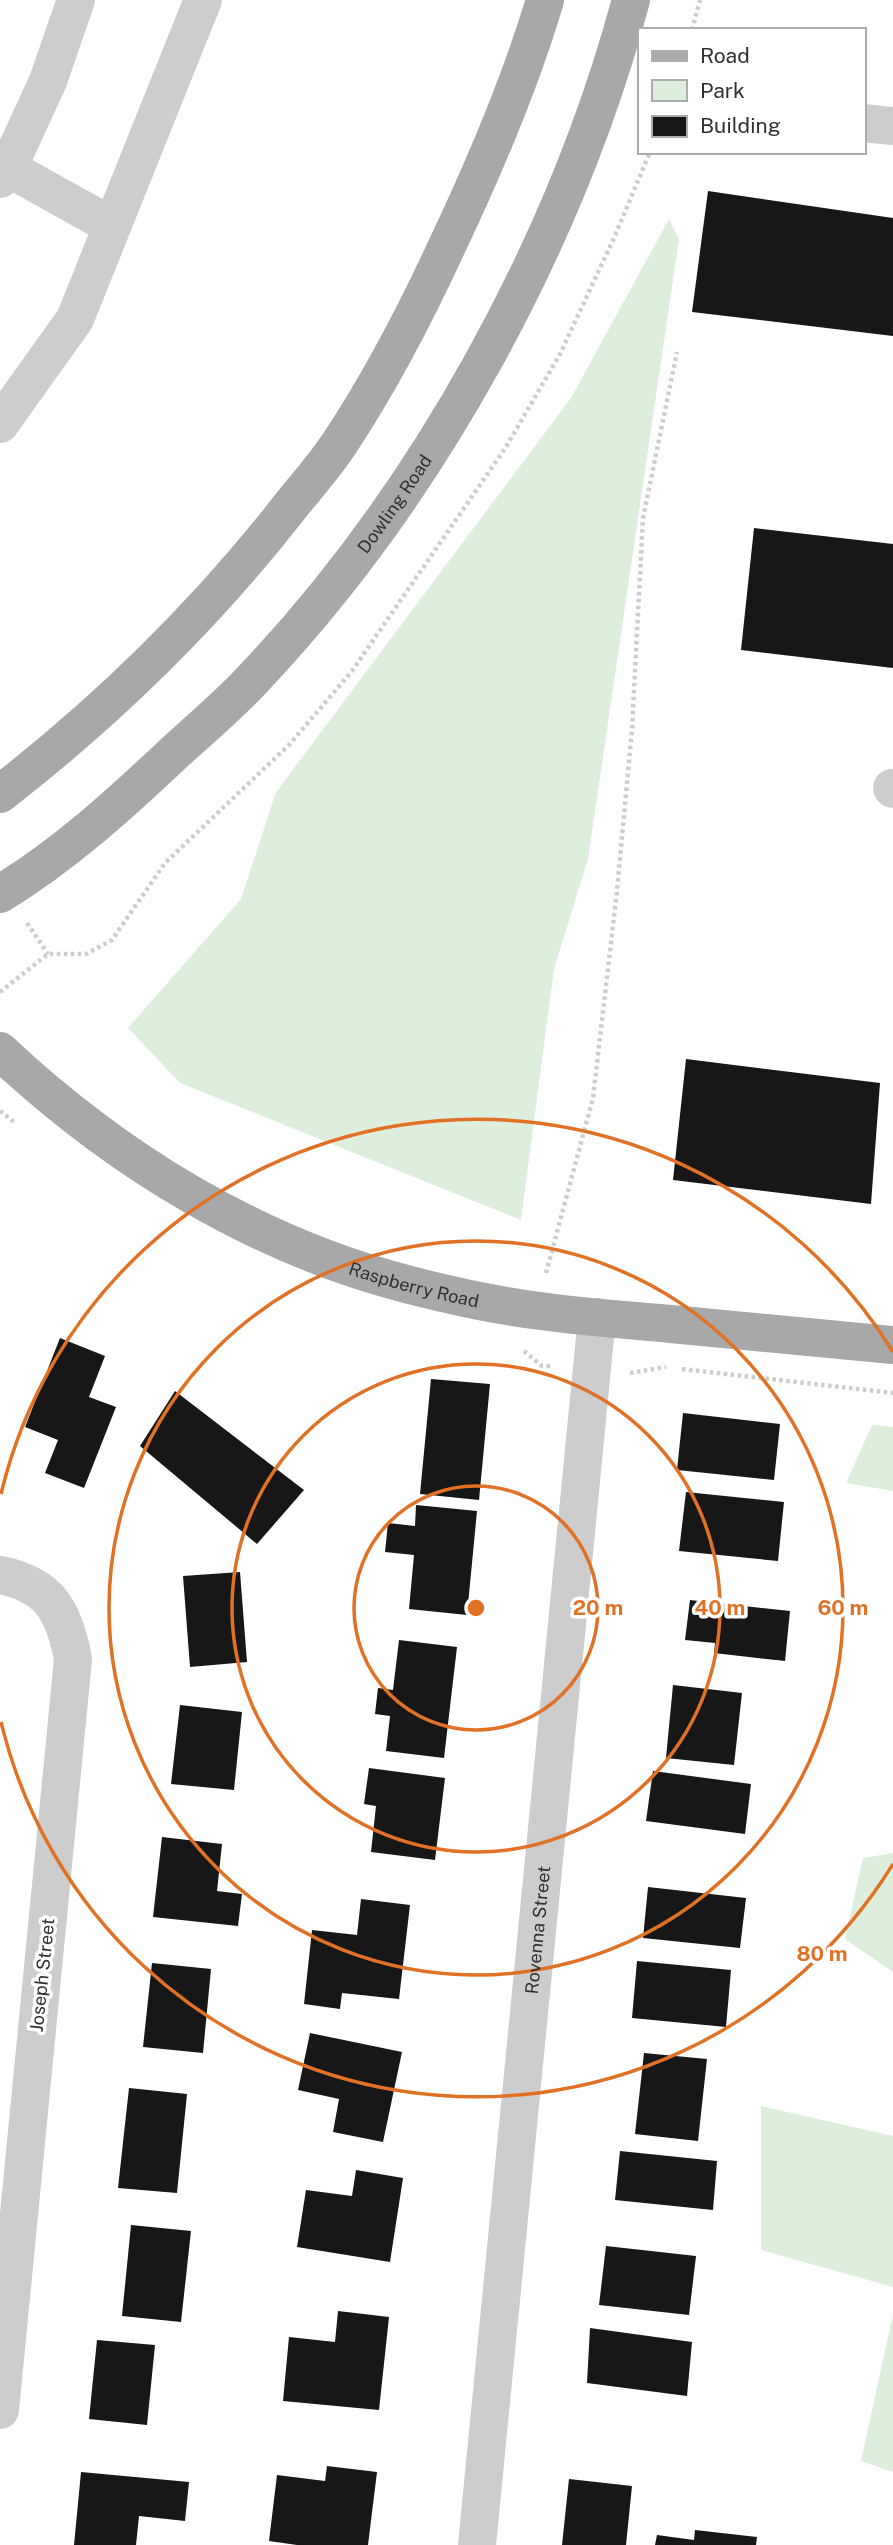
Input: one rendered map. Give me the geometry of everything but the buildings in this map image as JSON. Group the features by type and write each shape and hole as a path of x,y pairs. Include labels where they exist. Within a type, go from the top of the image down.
{"main road":[{"path":"0,794 103,706 182,630 252,556 340,443 415,313 479,179 534,38 545,0"},
{"name":"Dowling Road","path":"0,894 79,839 252,681 328,592 392,507 442,431 508,316 570,184 620,41 631,0"},
{"name":"Raspberry Road","path":"0,1051 42,1090 138,1162 228,1215 294,1245 352,1267 410,1285 537,1311 893,1345"}],"street":[{"path":"0,424 75,319 203,0"},
{"path":"71,2 48,81 4,174 112,226"},
{"path":"865,123 893,125"},
{"name":"Rovenna Street","path":"477,2545 597,1317"},
{"name":"Joseph Street","path":"0,2410 73,1659 67,1629 54,1605 34,1585 2,1575"}],"path":[{"path":"692,28 699,0"},
{"path":"537,1311 554,1236 593,1098 617,891 632,729 643,518 677,352"},
{"path":"0,992 48,954"}],"green space":[{"path":"669,219 679,239 588,859 554,969 521,1220 180,1083 128,1028 241,899 276,792 571,398"},
{"path":"872,1425 893,1427 893,1491 846,1483"},
{"path":"893,1853 893,1972 845,1939 863,1858"},
{"path":"761,2106 893,2136 893,2287 761,2250"},
{"path":"893,2314 893,2472 861,2461"}]}
